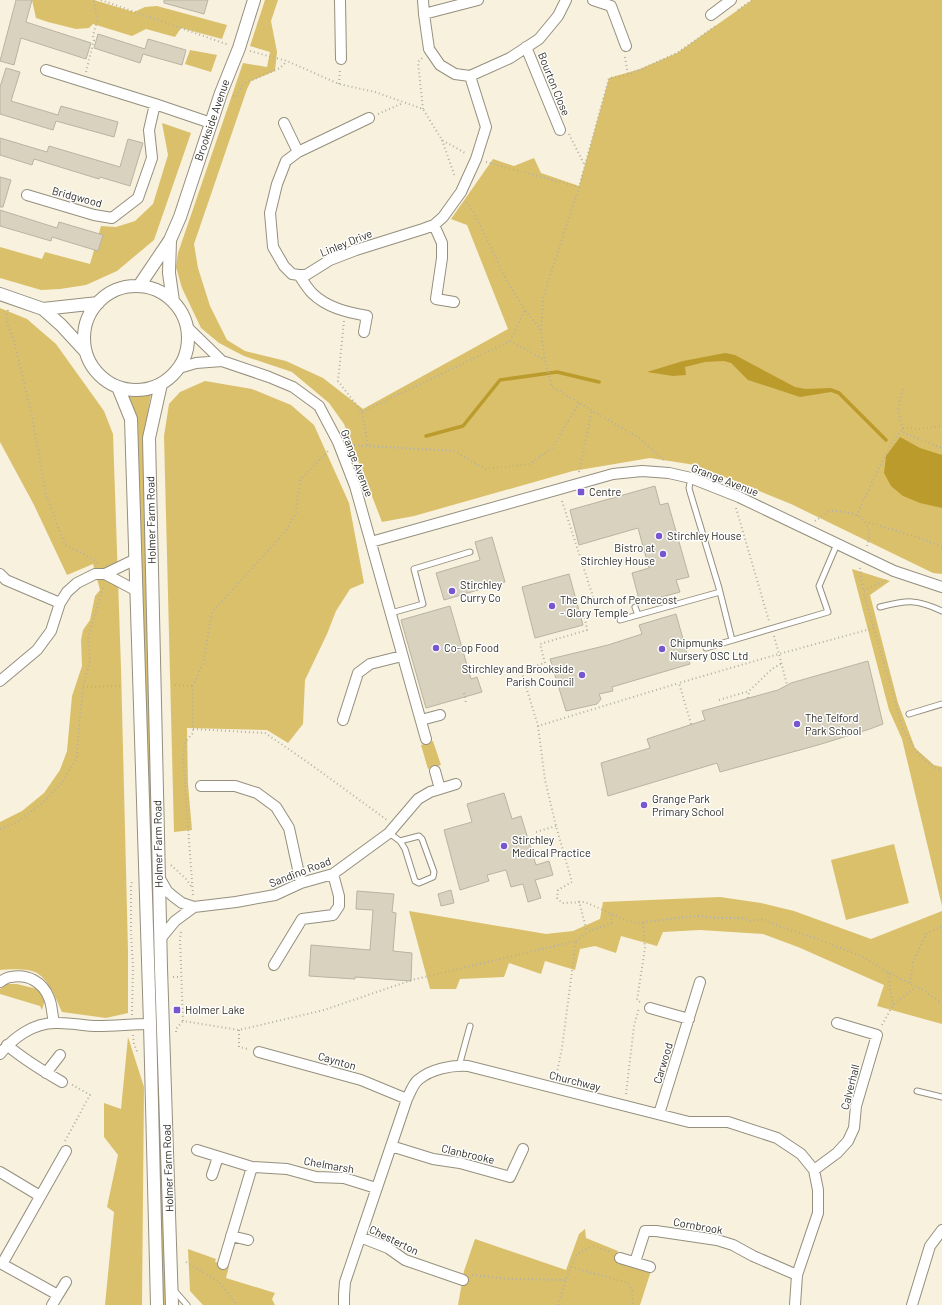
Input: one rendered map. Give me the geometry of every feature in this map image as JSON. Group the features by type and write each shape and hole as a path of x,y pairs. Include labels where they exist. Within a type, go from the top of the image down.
{"street":[{"name":"Brookside Avenue","path":"139,286 170,240 180,217 211,123 239,48 254,0"},
{"path":"340,0 341,59"},
{"path":"423,0 429,49 440,65 455,74 470,76 510,58 539,38 558,16 566,0"},
{"path":"424,14 478,0"},
{"path":"593,0 606,2 611,6 626,46"},
{"path":"711,15 731,0"},
{"name":"Bourton Close","path":"526,47 560,130"},
{"path":"46,70 211,123"},
{"name":"Linley Drive","path":"299,275 306,275 330,260 356,250 434,225 443,217 461,192 476,159 486,127 470,76"},
{"name":"Bridgwood","path":"27,195 94,215 112,218 138,198 152,158 149,130 155,104"},
{"path":"364,332 367,316 345,312 323,303 311,292 299,275 292,274 284,266 273,246 270,213 277,184 286,161 298,152 369,118"},
{"path":"284,123 298,152"},
{"path":"434,225 442,243 442,258 436,299 454,302"},
{"name":"Brookside Avenue","path":"170,240 169,273 173,301"},
{"path":"139,286 160,292 173,301 184,317 187,328 188,342 186,355 179,368 171,377 161,384 147,389 132,390 118,387 103,379 92,366 86,351 84,334 88,317 98,303 106,296 116,290 139,286"},
{"path":"5,296 43,309 86,351"},
{"path":"43,309 98,303"},
{"name":"Grange Avenue","path":"187,328 222,361"},
{"name":"Grange Avenue","path":"179,368 196,363 222,361 293,387 319,406 338,442 355,486 426,740"},
{"name":"Holmer Farm Road","path":"161,384 149,438 159,877 172,1305"},
{"name":"Holmer Farm Road","path":"118,387 131,419 150,1024 157,1305"},
{"name":"Grange Avenue","path":"371,542 613,474 642,471 669,473 691,478 739,497 894,571 942,587"},
{"path":"105,578 136,559"},
{"path":"0,574 6,580 60,603"},
{"path":"0,681 37,650 51,631 60,603 67,592 77,583 95,574 137,591"},
{"path":"343,720 358,673 370,664 402,656"},
{"path":"421,720 440,715"},
{"path":"435,771 440,788"},
{"name":"Sandino Road","path":"161,938 194,902 236,902 275,895 301,883 332,874 389,833 418,799 440,788 456,784"},
{"path":"201,786 235,786 257,793 276,807 289,828 301,883"},
{"path":"274,965 302,919 333,915 339,906 339,896 332,874"},
{"path":"159,877 167,891 182,903 194,902"},
{"path":"0,982 11,977 27,977 38,982 45,989 50,999 54,1022"},
{"name":"Carwood","path":"660,1114 700,982"},
{"path":"650,1008 689,1019"},
{"path":"0,1054 21,1034 54,1022 97,1026 150,1024"},
{"path":"837,1023 877,1035"},
{"name":"Calverhall","path":"814,1170 837,1153 848,1141 854,1128 856,1106 877,1035"},
{"path":"8,1045 46,1073 64,1082"},
{"name":"Caynton","path":"259,1052 361,1080 407,1099"},
{"path":"46,1073 60,1055"},
{"name":"Churchway","path":"344,1305 345,1282 407,1099 416,1080 436,1070 468,1066 689,1122 728,1122 777,1138 801,1154 814,1170 818,1190 818,1213 797,1275 795,1305"},
{"name":"Clanbrooke","path":"391,1146 433,1159 460,1163 510,1177 523,1149"},
{"path":"58,1295 1,1265 40,1196 65,1147"},
{"name":"Chelmarsh","path":"197,1150 252,1167 286,1169 316,1177 344,1178 376,1188"},
{"path":"212,1175 218,1157"},
{"path":"223,1264 252,1167"},
{"path":"0,1172 40,1196"},
{"path":"912,1305 930,1246 942,1230"},
{"name":"Cornbrook","path":"635,1262 645,1231 656,1231 717,1240 797,1275"},
{"path":"231,1236 248,1240"},
{"name":"Chesterton","path":"360,1237 388,1248 405,1260 463,1280"},
{"path":"620,1258 650,1267"},
{"path":"52,1305 66,1282"}],"lane":[{"path":"691,478 689,488 690,492 720,592 732,640"},
{"path":"706,648 828,612 819,586 838,543"},
{"path":"391,613 423,604 414,569 470,552"},
{"path":"620,620 720,592"},
{"path":"880,607 902,602 920,602 942,611"},
{"path":"635,607 638,616"},
{"path":"909,714 942,704"},
{"path":"389,833 400,842 408,857 415,881 419,883 432,877 434,872 422,839 419,836 400,842"},
{"path":"459,1066 470,1026"},
{"path":"917,1091 942,1097"},
{"path":"171,1286 187,1305"}],"path":[{"path":"83,82 94,40 93,36 97,20 94,0"},
{"path":"101,0 230,45"},
{"path":"733,13 752,0"},
{"path":"670,465 639,438 552,386 545,360 541,330 543,298 579,187 609,78 628,75 677,53 721,22"},
{"path":"626,46 625,60 628,75"},
{"path":"429,49 418,62 423,109 442,140 455,177"},
{"path":"246,50 288,61 339,84 374,92 423,109"},
{"path":"339,84 341,59"},
{"path":"231,96 236,97 243,84 280,68 288,61"},
{"path":"369,118 404,102"},
{"path":"560,130 568,132 585,166"},
{"path":"442,140 476,159 579,187"},
{"path":"463,197 473,211 508,283 525,310 541,330"},
{"path":"5,296 6,320 14,341 32,416 46,494 65,545 86,555 99,564"},
{"path":"362,412 510,341 525,310"},
{"path":"345,312 338,381 362,412 368,446"},
{"path":"510,341 545,360"},
{"path":"903,389 898,410 904,433 942,448"},
{"path":"349,445 454,451 485,469 530,464 552,448 579,403"},
{"path":"579,474 592,410"},
{"path":"903,428 920,429 942,426"},
{"path":"857,516 891,444 903,428"},
{"path":"194,902 184,757 185,742 193,733 193,686 203,664 212,612 286,531 296,512 300,480 338,442"},
{"path":"562,501 597,609 584,613 587,630 540,644 545,663 521,670 538,726 545,780 572,882 558,890 557,898 562,903 579,901 585,902 628,922 636,923 697,916 740,918 750,921 763,919 863,957 942,1003"},
{"path":"735,505 787,685"},
{"path":"813,522 832,511 852,513 864,522 870,532 870,540 867,547"},
{"path":"864,522 875,524 942,547"},
{"path":"860,568 863,591 903,730 918,754 933,767 942,771"},
{"path":"0,829 16,823 42,803 61,784 77,758 83,687 90,660 88,637 105,578"},
{"path":"863,591 890,578"},
{"path":"538,726 679,683 874,628"},
{"path":"719,700 749,691 772,669 782,664"},
{"path":"679,683 691,724"},
{"path":"175,685 193,686"},
{"path":"83,687 120,686"},
{"path":"748,698 749,691"},
{"path":"464,693 466,703"},
{"path":"193,729 266,733 389,821"},
{"path":"536,832 556,826"},
{"path":"168,861 192,887"},
{"path":"131,884 130,933 134,968 132,1017"},
{"path":"579,901 587,932"},
{"path":"183,1021 239,1030 324,1010 412,980 576,940 587,932 612,924 611,914"},
{"path":"624,1106 634,1026 640,1001 637,1000 645,948 643,922"},
{"path":"910,983 913,962 926,934 942,926"},
{"path":"176,1036 176,1029 183,1021 180,939 182,930"},
{"path":"553,1088 562,1048 576,940"},
{"path":"887,972 893,1005"},
{"path":"877,1035 893,1005 916,987"},
{"path":"239,1030 239,1047 259,1052"},
{"path":"64,1082 90,1095 65,1147"},
{"path":"558,1305 574,1257 580,1252 593,1246 620,1254 620,1258"},
{"path":"186,1262 218,1281 238,1305"},
{"path":"571,1267 628,1283 632,1291 633,1305"},
{"path":"463,1280 470,1274 509,1279 566,1280"}],"shaded area":[{"path":"32,0 94,0 134,12 145,7 157,6 227,25 222,39 181,28 175,37 146,29 132,36 93,24 89,28 76,29 36,18"},
{"path":"265,0 278,0 271,21 277,52 275,71 251,81 247,89 194,244 198,268 210,306 227,340 245,351 286,361 323,378 363,409 508,329 467,225 451,219 493,159 514,166 534,158 541,173 579,186 609,78 640,69 677,53 752,0 942,0 942,574 933,573 791,504 695,465 650,458 573,471 414,516 382,522 344,424 329,403 292,372 244,356 219,343 201,328 182,288 176,267 178,253 243,63 267,67 270,52 250,46"},
{"path":"190,50 217,55 211,72 185,64"},
{"path":"162,123 191,133 154,240 117,271 86,285 41,290 0,278 0,247 42,259 45,252 90,264 101,226 116,227 135,221 153,204 168,155"},
{"path":"0,308 27,319 56,344 104,411 113,434 121,668 128,951 128,1013 106,1018 62,1012 49,985 42,976 33,971 14,969 0,970 0,822 22,811 44,793 60,770 67,751 72,696 82,666 81,640 83,630 90,620 95,596 100,590 93,564 67,575 34,505 0,442"},
{"path":"725,353 735,355 795,387 806,389 831,388 831,392 800,397 748,380 731,363 724,361 705,362 685,367 686,375 673,376 647,372 683,361"},
{"path":"205,381 252,389 291,405 314,425 349,503 364,583 350,589 336,611 327,634 305,680 303,724 288,743 267,730 187,728 188,784 192,830 174,832 164,436 169,404 180,392"},
{"path":"151,394 145,429 167,1305 161,1305 136,419 132,403 128,397"},
{"path":"900,437 920,448 942,455 942,508 920,503 903,496 891,486 884,473 886,456"},
{"path":"852,569 890,581 870,595 898,703 915,748 934,765 942,767 942,906 902,739 889,710"},
{"path":"433,741 441,765 428,769 421,745"},
{"path":"894,844 909,903 846,920 831,860"},
{"path":"720,897 761,903 794,911 871,939 942,911 942,1024 877,1006 884,985 798,947 763,934 700,930 663,932 657,946 621,936 616,953 595,946 580,949 575,970 545,961 541,974 509,963 504,977 460,979 456,989 430,989 409,911 546,934 573,931 600,919 603,902"},
{"path":"7,984 17,984 41,990 45,1000 42,1010 40,1006 0,994 0,989"},
{"path":"128,1037 144,1087 142,1305 105,1305 114,1212 107,1207 118,1155 104,1137 104,1103 121,1109"},
{"path":"585,1229 586,1238 618,1251 616,1259 651,1271 640,1305 458,1305 464,1271 475,1239 566,1270 579,1234"},
{"path":"188,1249 216,1259 215,1262 229,1266 226,1278 275,1293 272,1299 275,1305 203,1305 190,1291"}],"building":[{"path":"16,0 32,0 26,22 91,43 86,59 21,38 14,65 0,61"},
{"path":"164,0 208,0 204,14 164,3"},
{"path":"98,34 145,49 148,39 186,50 182,65 143,54 140,63 94,48"},
{"path":"6,68 20,72 11,101 58,115 61,106 118,122 114,137 56,121 53,130 0,114 0,87"},
{"path":"0,138 47,152 49,146 120,167 128,139 143,143 130,186 100,177 99,179 34,159 32,165 0,155"},
{"path":"0,177 11,180 3,207 0,207"},
{"path":"0,210 57,228 59,222 103,235 98,251 52,237 51,241 0,226"},
{"name":"Stirchley House","path":"655,486 660,505 668,503 689,577 676,580 680,592 640,603 632,573 649,568 638,528 579,545 570,510"},
{"path":"492,537 505,582 444,600 436,573 480,560 475,542"},
{"name":"The Church of Pentecost - Glory Temple","path":"569,574 583,625 535,638 522,587"},
{"name":"Co-op Food","path":"450,606 471,679 477,677 482,692 426,708 401,620"},
{"path":"676,614 690,664 612,687 613,691 599,694 601,699 597,704 566,711 550,659 608,645 642,634 639,625"},
{"name":"The Telford Park School","path":"868,661 883,724 818,745 720,772 717,763 608,796 601,763 650,748 647,739 705,720 702,711 778,690 791,683"},
{"name":"Stirchley Medical Practice","path":"504,793 512,819 521,816 536,865 549,861 553,875 535,880 541,898 528,902 523,884 511,887 506,870 487,875 489,881 460,890 444,830 472,822 467,804"},
{"path":"451,890 454,903 441,906 438,894"},
{"path":"357,891 394,894 392,912 396,913 393,951 412,953 411,981 355,977 355,979 309,976 311,945 370,950 373,910 356,909"}],"waterway":[{"path":"426,436 463,426 500,380 557,372 599,382"},
{"path":"831,390 839,393 886,440"}],"place":[{"name":"Centre","path":"581,492"},
{"name":"Stirchley House","path":"659,536"},
{"name":"Bistro at Stirchley House","path":"663,554"},
{"name":"Stirchley Curry Co","path":"452,591"},
{"name":"The Church of Pentecost - Glory Temple","path":"552,606"},
{"name":"Co-op Food","path":"436,648"},
{"name":"Chipmunks Nursery OSC Ltd","path":"662,649"},
{"name":"Stirchley and Brookside Parish Council","path":"582,675"},
{"name":"The Telford Park School","path":"797,724"},
{"name":"Grange Park Primary School","path":"644,805"},
{"name":"Stirchley Medical Practice","path":"504,846"},
{"name":"Holmer Lake","path":"177,1010"}]}
